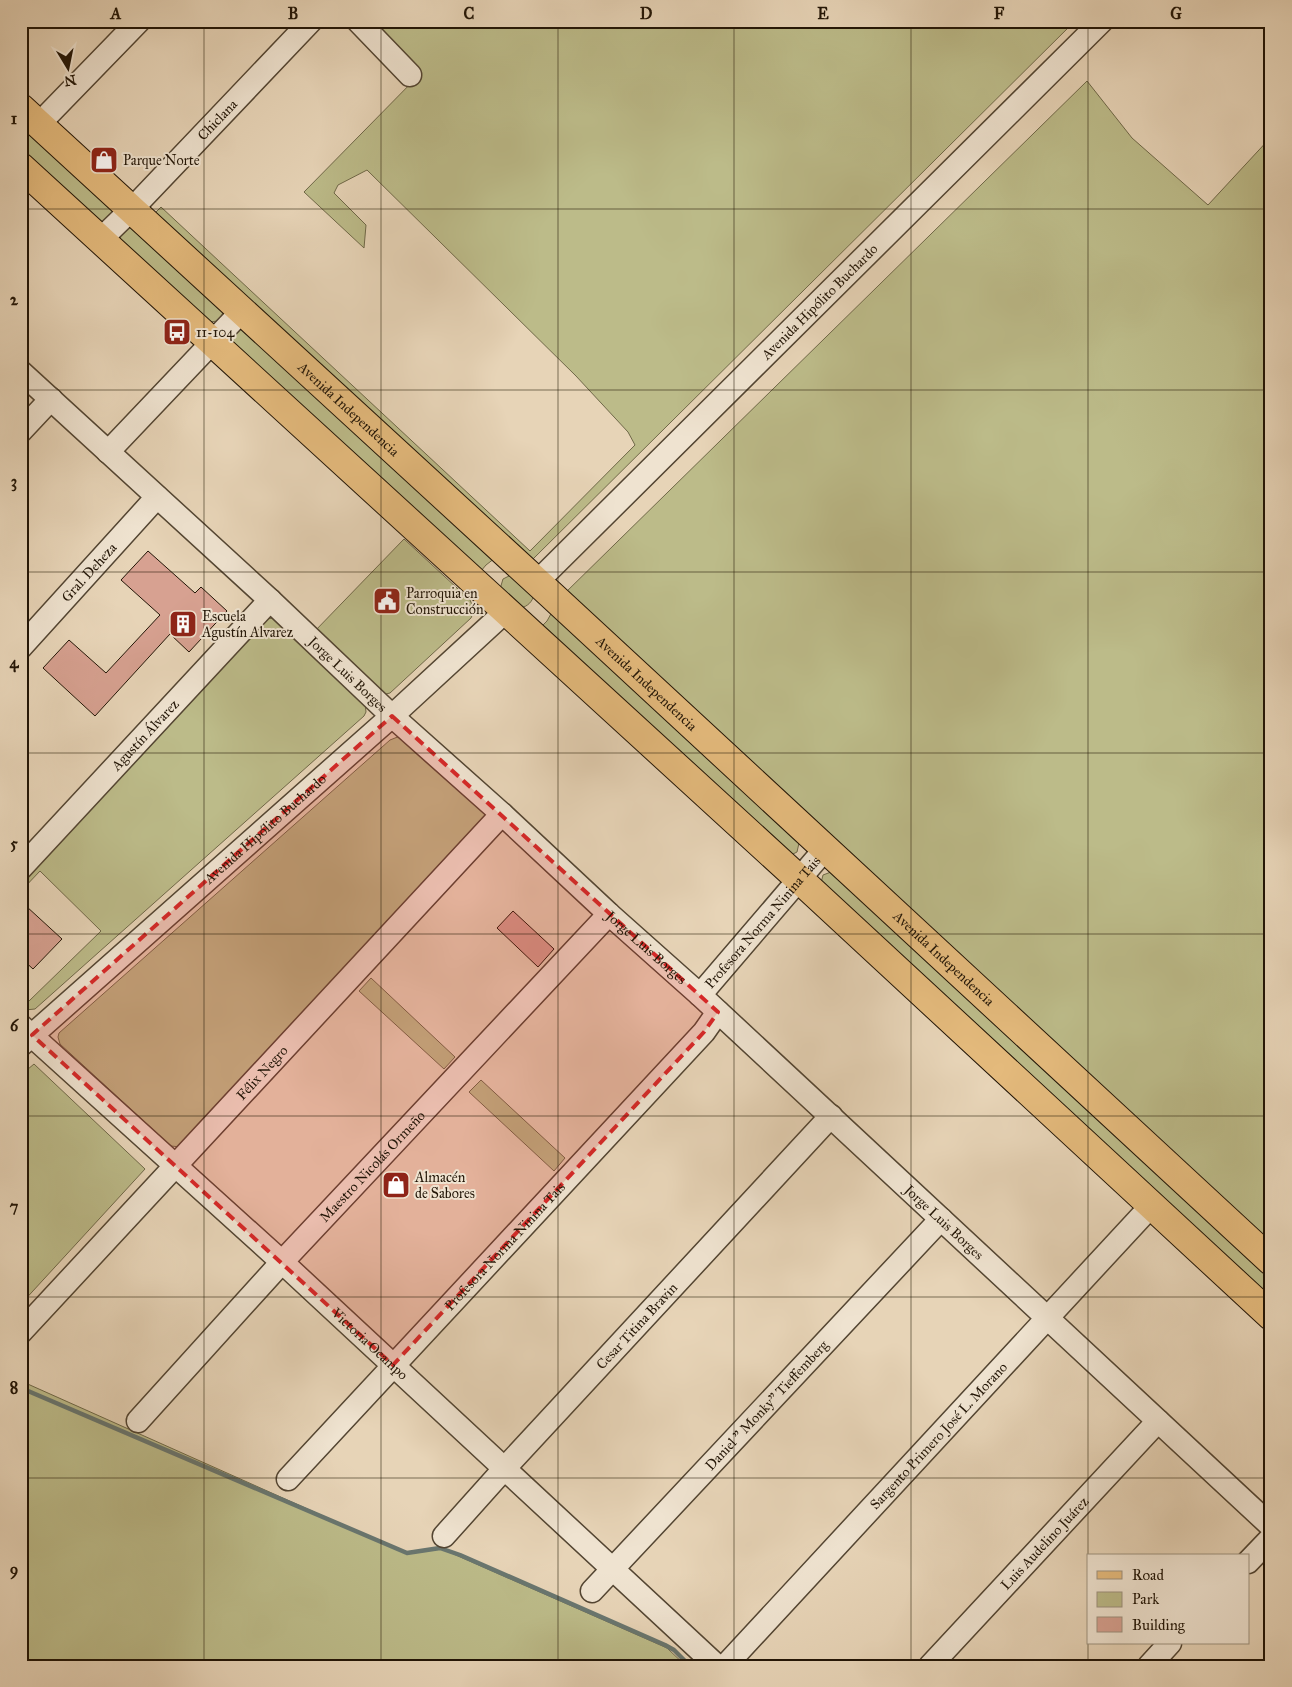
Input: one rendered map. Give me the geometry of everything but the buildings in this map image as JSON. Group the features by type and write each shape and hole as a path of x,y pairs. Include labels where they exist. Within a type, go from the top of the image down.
{"main road":[{"name":"Avenida Independencia","path":"30,116 133,208 242,311 542,586 1271,1262"},
{"path":"21,167 800,879 1271,1316"},
{"path":"486,593 491,577 505,565 516,563"},
{"path":"512,616 526,620 539,612 546,599 542,586"}],"street":[{"path":"30,116 139,21"},
{"name":"Chiclana","path":"100,240 133,208 310,21"},
{"path":"358,21 410,75"},
{"name":"Avenida Hipólito Buchardo","path":"542,586 1102,21"},
{"path":"108,452 242,311"},
{"name":"Jorge Luis Borges","path":"21,372 270,600 392,716 700,995 1271,1526"},
{"path":"21,431 51,399"},
{"name":"Gral. Deheza","path":"21,647 157,497"},
{"name":"Agustín Álvarez","path":"21,868 270,600"},
{"name":"Avenida Hipólito Buchardo","path":"25,1035 392,716 512,616"},
{"name":"Félix Negro","path":"21,1332 502,814"},
{"name":"Profesora Norma Ninina Tais","path":"700,995 825,849"},
{"name":"Maestro Nicolás Ormeño","path":"138,1421 282,1262 609,914"},
{"name":"Profesora Norma Ninina Tais","path":"288,1479 704,1032 718,1012"},
{"name":"Victoria Ocampo","path":"25,1035 282,1262 717,1666"},
{"name":"Cesar Titina Bravin","path":"444,1536 504,1468 831,1116"},
{"name":"Sargento Primero José L. Morano","path":"725,1666 1151,1206"},
{"name":"Daniel \" Monky\" Tieffemberg","path":"592,1592 941,1219"},
{"name":"Luis Audelino Juárez","path":"930,1666 1158,1420"},
{"path":"1250,1560 1271,1538"}],"highlighted area":[{"path":"392,716 718,1012 704,1032 393,1365 32,1035"}],"green space":[{"path":"367,21 1075,21 532,560 153,215 161,207 530,551 635,445 628,432 576,376 367,170 338,185 334,193 366,225 364,248 304,192 420,74"},
{"path":"1087,81 1132,138 1208,205 1271,137 1271,1247 563,595"},
{"path":"21,119 111,203 114,212 102,223 94,221 21,153"},
{"path":"131,226 223,309 223,313 218,321 209,322 120,241 120,234"},
{"path":"242,327 495,558 481,571 231,342 231,339"},
{"path":"404,539 470,600 473,614 471,618 390,693 382,695 313,633"},
{"path":"511,575 534,595 529,603 521,608 500,589 503,579"},
{"path":"552,612 799,843 797,852 791,855 542,626"},
{"path":"274,618 365,703 366,712 364,716 35,1009 25,1010 21,1008 21,996 28,1002 101,931 40,871 21,891 21,878 266,619"},
{"path":"400,736 489,814 180,1147 171,1146 60,1044 59,1033 390,740"},
{"path":"831,872 837,875 1271,1276 1271,1301 821,883 823,875"},
{"path":"371,978 455,1057 444,1069 359,991"},
{"path":"34,1064 145,1169 21,1304 21,1075"},
{"path":"481,1080 565,1158 554,1171 469,1092"},
{"path":"21,1381 407,1553 440,1548 667,1648 686,1666 21,1666"}],"waterway":[{"path":"21,1388 407,1553 440,1548 460,1555 665,1645 674,1650 690,1666"}],"place":[{"name":"Parque Norte","path":"104,160"},
{"name":"11-104","path":"177,332"},
{"name":"Parroquia en Construcción","path":"387,601"},
{"name":"Escuela Agustín Alvarez","path":"183,624"},
{"name":"Almacén de Sabores","path":"396,1185"}]}
